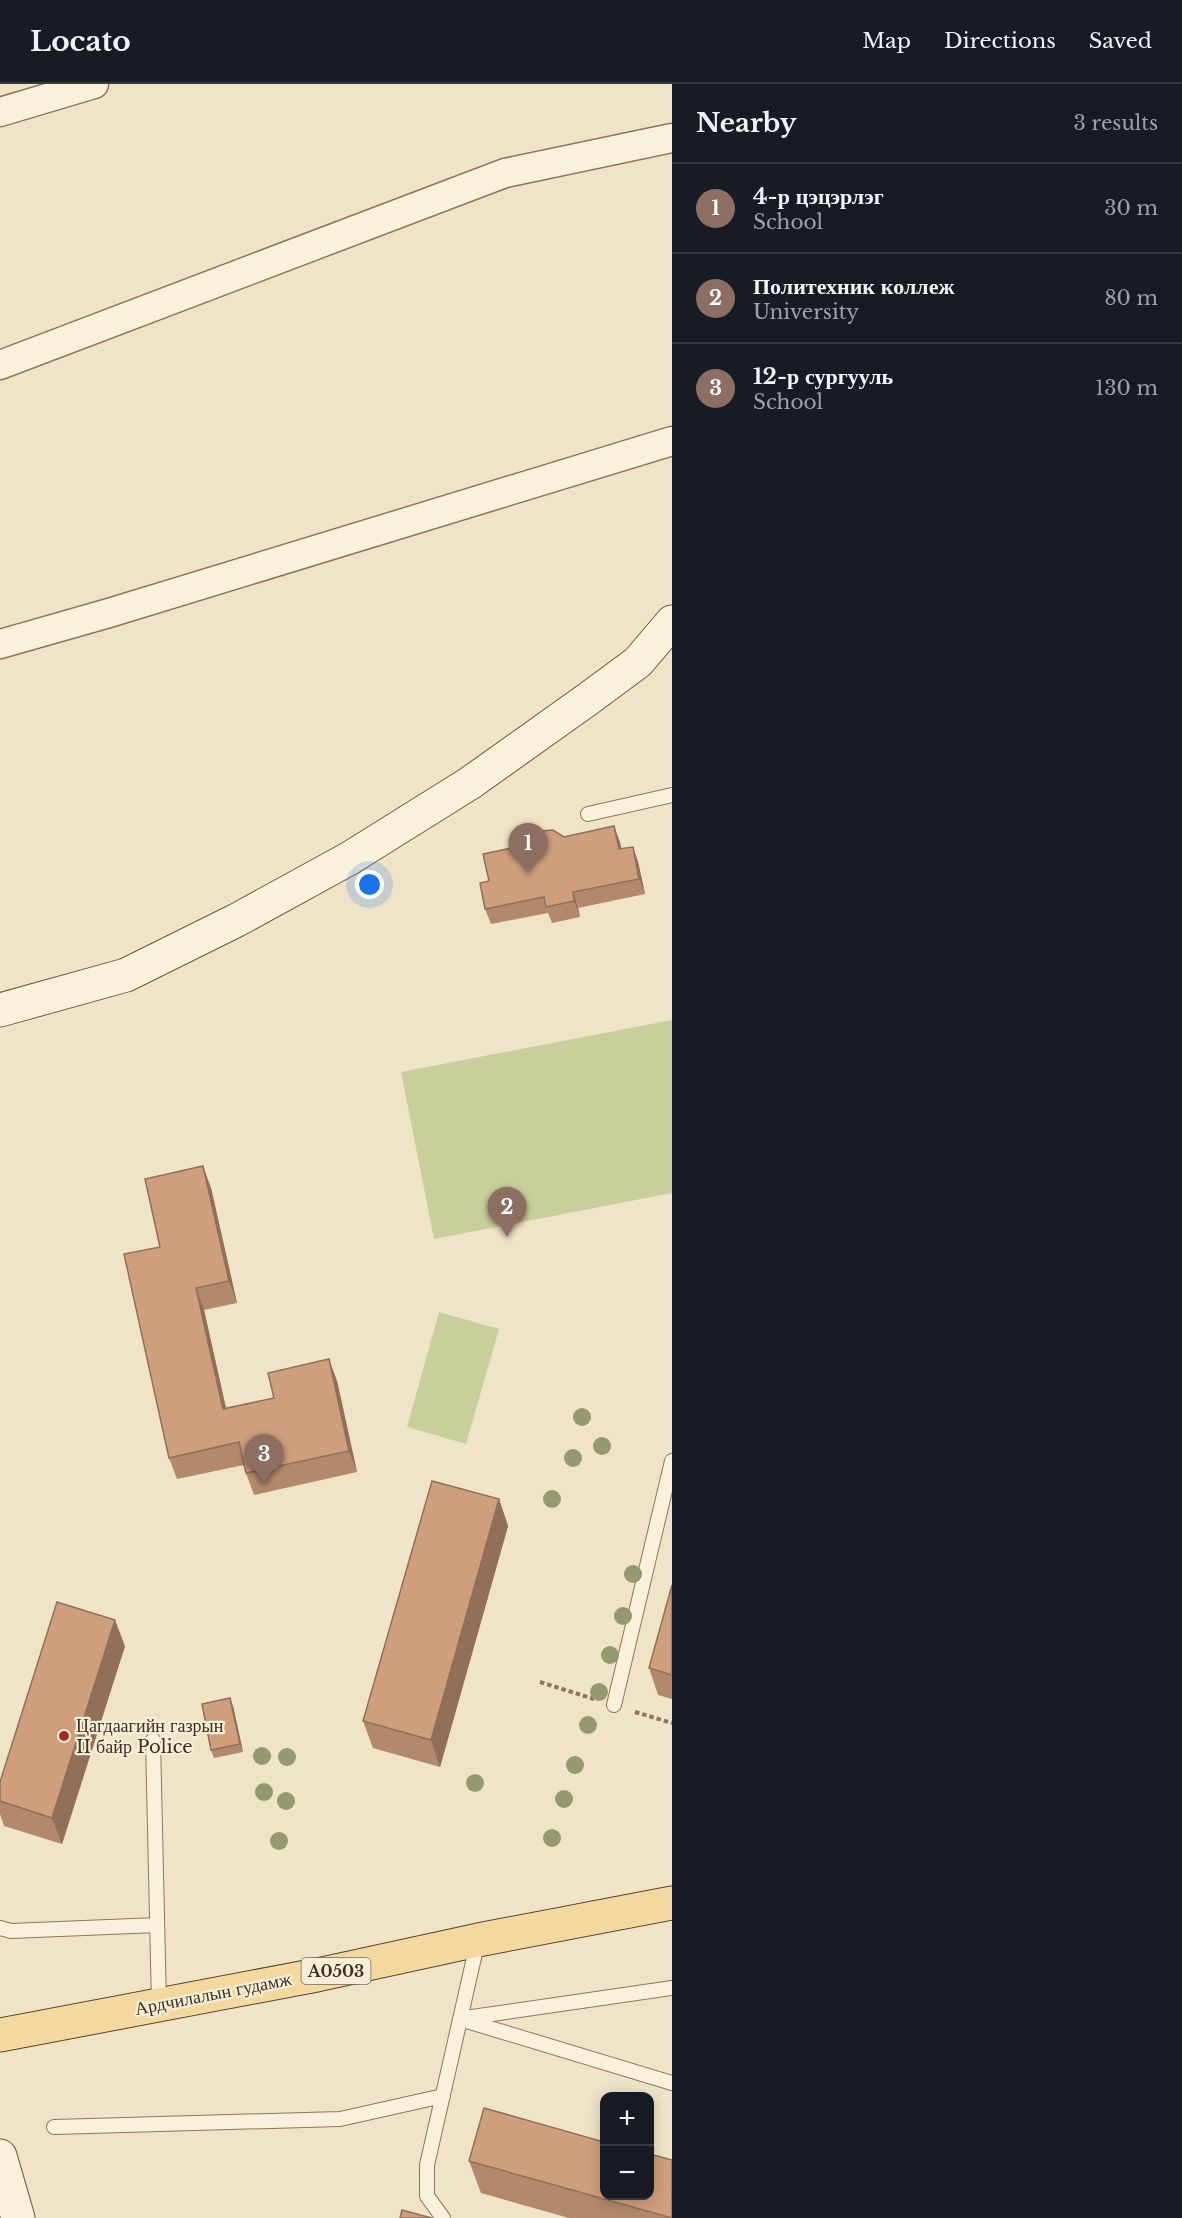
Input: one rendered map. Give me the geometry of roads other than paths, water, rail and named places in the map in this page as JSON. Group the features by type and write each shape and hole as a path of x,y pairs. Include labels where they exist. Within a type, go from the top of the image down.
{"main road":[{"name":"Ардчилалын гудамж","path":"0,2035 317,1975 478,1940 672,1903"}],"street":[{"path":"0,112 93,84"},
{"path":"0,365 505,173 672,138"},
{"path":"0,644 109,613 672,441"},
{"path":"0,1010 126,975 237,920 351,858 470,783 588,699 638,662 672,622"},
{"path":"0,2156 18,2218"}],"lane":[{"path":"588,814 672,795"},
{"path":"614,1705 672,1461"},
{"path":"153,1740 159,2004"},
{"path":"0,1928 11,1931 157,1925"},
{"path":"443,2218 427,2196 427,2166 478,1940"},
{"path":"460,2019 672,1988"},
{"path":"460,2019 672,2083"},
{"path":"54,2127 340,2119 443,2096"}],"place":[{"name":"4-р цэцэрлэг","path":"528,873"},
{"name":"Политехник коллеж","path":"507,1237"},
{"name":"12-р сургууль","path":"264,1484"},
{"name":"Цагдаагийн газрын II байр Police","path":"64,1736"}]}
